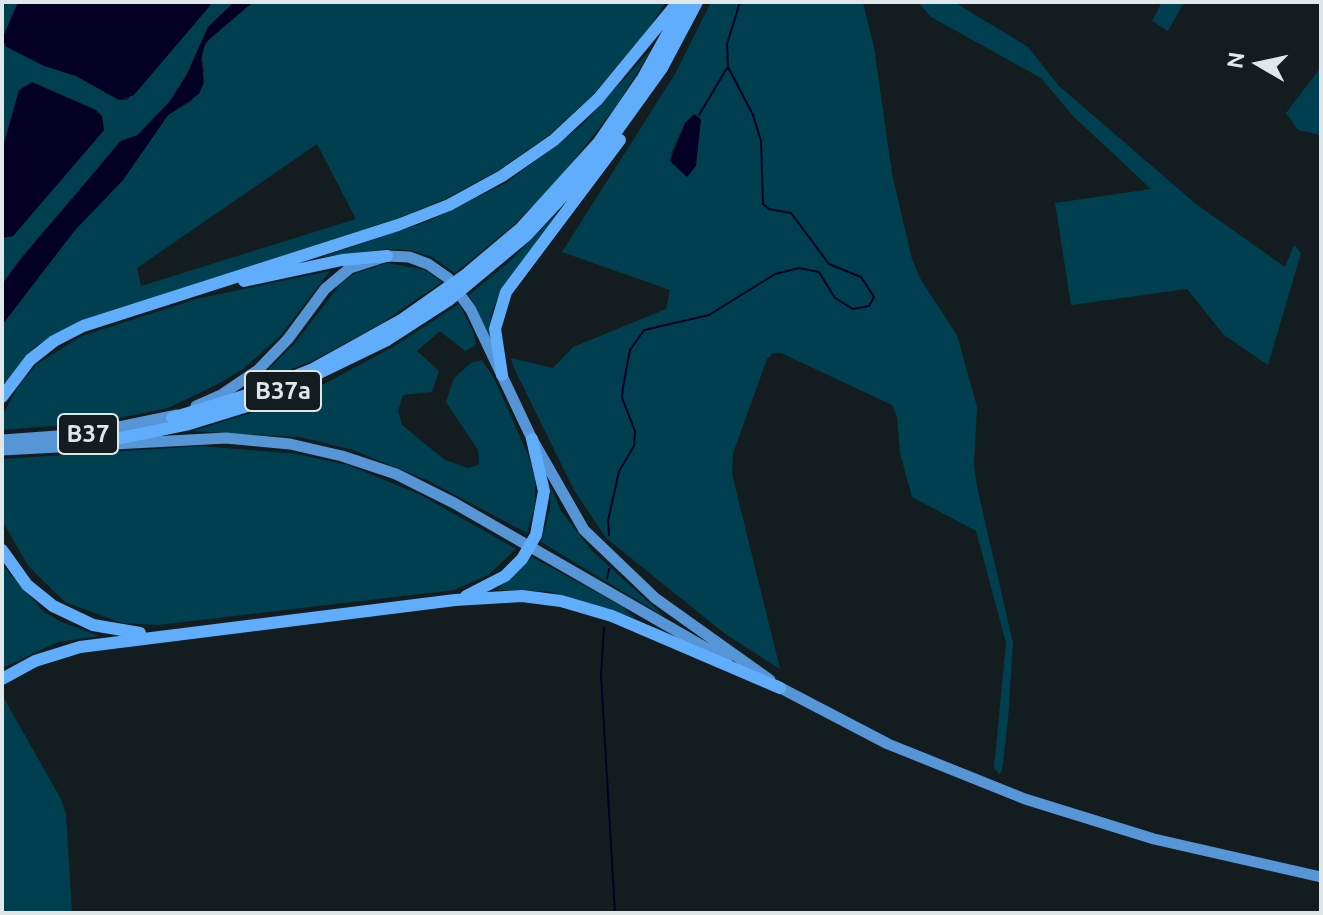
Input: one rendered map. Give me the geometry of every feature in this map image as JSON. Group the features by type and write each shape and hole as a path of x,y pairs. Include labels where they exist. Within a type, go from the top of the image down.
{"highway":[{"path":"2,397 30,360 68,332 398,225 449,205 502,176 554,140 598,99 678,2"},
{"name":"B37a","path":"467,280 521,228 599,142 643,78 685,2"},
{"name":"B37a","path":"101,442 189,424 257,403 387,340 526,236 574,186 662,68 697,2"},
{"path":"502,375 495,329 506,292 598,174 662,68"},
{"path":"194,291 342,260 387,256"},
{"name":"B37a","path":"172,418 235,400 313,369 446,295"},
{"path":"455,600 505,576 522,559 536,535 544,491 532,439"},
{"path":"2,550 27,585 67,614 108,629 172,634"},
{"path":"2,679 35,661 66,650 455,600 522,596 579,605 780,688"}],"main road":[{"path":"172,418 221,395 258,370 288,339 337,277 359,263 387,256 418,260 448,278 471,310 532,439 571,511 605,554 675,615 780,688"},
{"name":"B37","path":"2,440 85,434 172,418"},
{"path":"101,442 226,438 318,450 396,474 516,538 780,688 888,744 1025,799 1154,839 1321,877"},
{"name":"B37","path":"2,450 101,442"},
{"path":"1265,863 1321,870"}],"shaded area":[{"path":"2,2 18,2 3,37 15,51 76,76 119,100 127,100 213,2 234,2 208,27 187,74 170,101 137,135 120,141 2,284 2,238 13,236 104,130 6,138 2,150"},
{"path":"18,2 213,2 134,95 119,100 76,76 44,66 5,46 3,37"},
{"path":"234,2 253,2 205,43 201,60 204,82 199,94 168,115 123,180 75,230 2,325 2,284 121,141 138,135 170,101 187,74 208,27"},
{"path":"253,2 666,2 648,29 592,96 549,135 497,171 445,199 396,219 80,321 36,346 2,386 2,325 75,230 123,180 168,115 192,101 204,71 201,53 212,34","holes":["317,144 356,219 141,286 137,268"]},
{"path":"711,2 862,2 874,47 892,174 912,259 921,280 957,335 977,407 974,465 977,487 1013,643 1008,719 1002,771 999,774 994,768 1006,643 976,531 912,497 892,405 781,353 773,353 767,359 733,453 732,474 780,669 724,633 606,538 574,490 513,366 511,358 553,368 573,347 666,309 670,290 562,252 675,74","holes":["701,119 685,175 670,161 672,151 685,123"]},
{"path":"918,2 954,2 1028,47 1059,86 1196,204 1285,267 1294,245 1301,253 1268,365 1224,335 1187,289 1071,305 1055,203 1151,189 1073,116 1041,78 931,17"},
{"path":"1162,2 1184,2 1168,31 1152,21"},
{"path":"651,50 617,105 562,175 515,224 455,273 432,257 410,250 387,249 322,257 429,221 506,183 581,126"},
{"path":"1321,67 1321,135 1298,130 1286,113"},
{"path":"32,82 96,110 102,116 104,130 13,236 2,238 2,150 19,90"},
{"path":"694,114 701,119 696,166 687,177 670,161 685,123"},
{"path":"577,193 501,289 491,315 490,338 469,295 509,262"},
{"path":"387,263 425,270 442,282 380,324 314,360 254,384 295,343 342,282 354,274"},
{"path":"330,271 280,336 243,369 216,385 168,408 100,422 2,430 2,416 19,385 37,364 82,336 196,299"},
{"path":"459,304 473,331 476,345 465,351 440,331 417,351 439,371 432,392 403,395 398,411 402,425 445,460 468,468 479,465 478,450 446,402 454,378 471,363 482,360 494,378 528,455 535,480 535,505 527,533 427,480 353,450 300,437 193,431 260,410 324,384 393,347"},
{"path":"201,446 297,454 348,465 421,495 516,549 488,575 454,590 158,625 122,623 65,602 29,567 3,522 2,459"},
{"path":"551,487 561,511 592,551 665,617 541,542 550,509"},
{"path":"532,557 621,606 635,618 548,591 497,590"},
{"path":"2,565 43,611 59,621 99,636 58,642 2,668"},
{"path":"2,695 61,799 66,814 72,913 2,913"}],"waterway":[{"path":"609,535 608,521 619,471 634,446 635,431 622,398 623,387 630,350 644,330 709,315 775,274 799,268 819,272 835,298 853,309 869,306 874,297 861,277 829,264 791,213 769,209 763,204 761,141 753,115 728,67 727,44 740,2"},
{"path":"699,115 727,68"},
{"path":"607,578 609,569"},
{"path":"604,628 601,675 615,913"}]}
